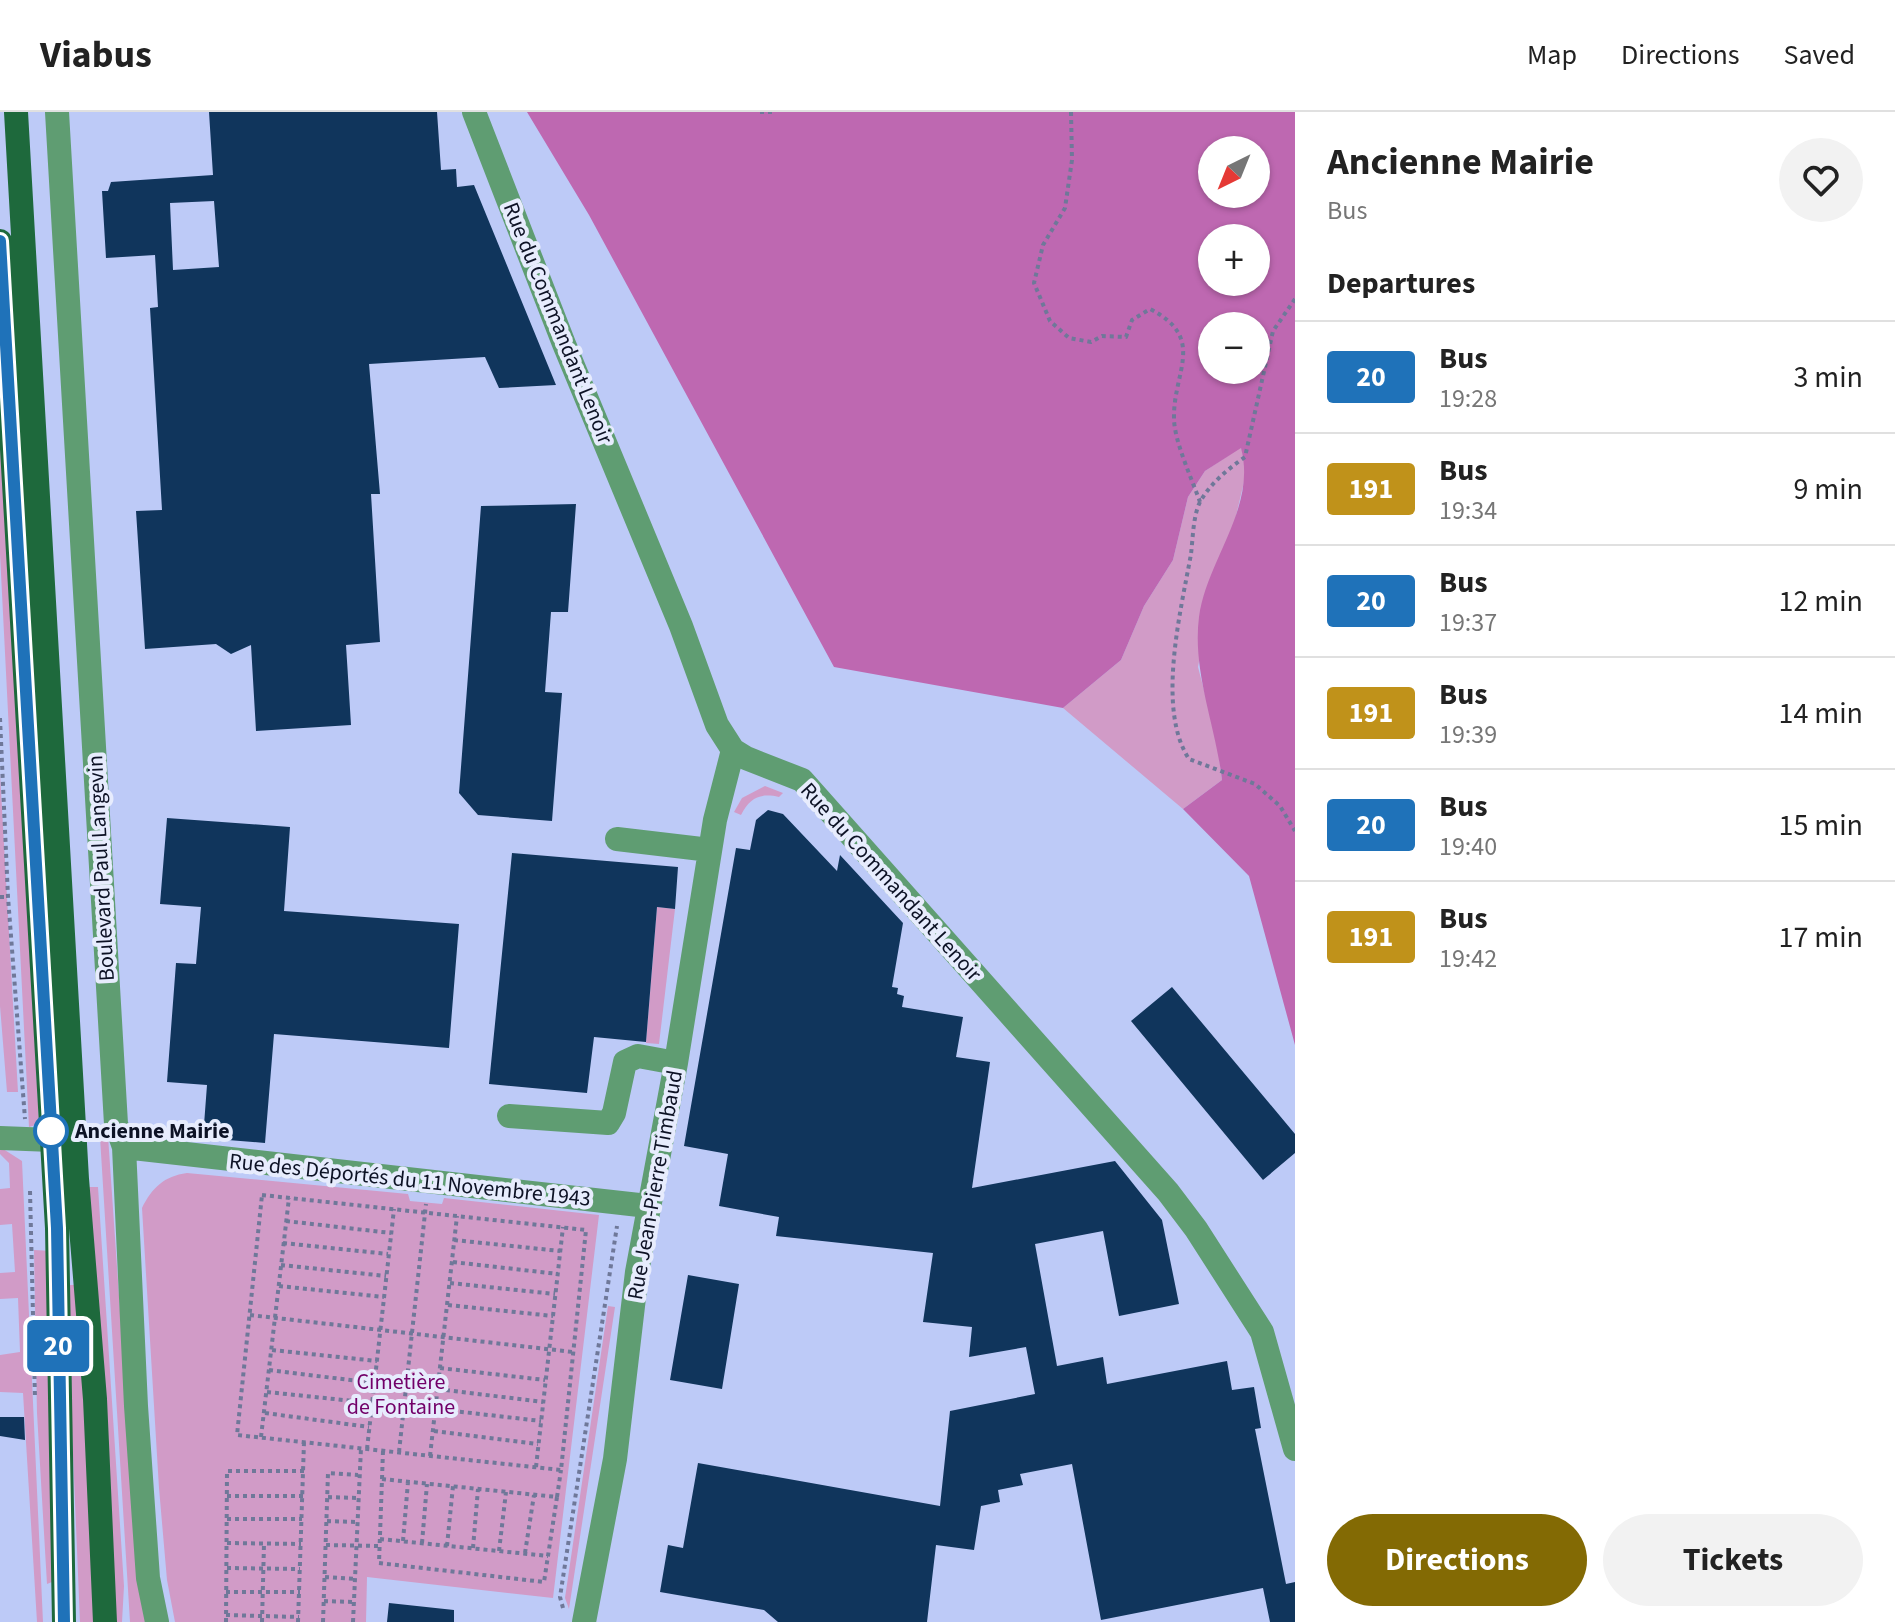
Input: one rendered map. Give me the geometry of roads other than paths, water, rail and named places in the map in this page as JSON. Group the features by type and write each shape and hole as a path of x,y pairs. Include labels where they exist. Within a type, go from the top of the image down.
{"main road":[{"name":"Boulevard Paul Langevin","path":"16,112 77,1179 95,1399 105,1622"},
{"path":"0,241 57,1228 64,1622"}],"street":[{"name":"Boulevard Paul Langevin","path":"57,112 116,1124 124,1147 137,1421 148,1578 157,1622"},
{"name":"Rue du Commandant Lenoir","path":"474,112 564,344 675,611 717,725 733,750 802,780 1081,1090 1168,1192 1196,1229 1262,1332 1295,1449"},
{"name":"Rue Jean-Pierre Timbaud","path":"574,1616 615,1459 639,1204 676,1063 710,850 733,750"},
{"path":"617,839 710,850"},
{"path":"509,1116 608,1123 614,1113 625,1062 638,1056 676,1063"},
{"path":"0,1138 52,1140"},
{"name":"Rue des Déportés du 11 Novembre 1943","path":"124,1147 639,1204"}],"place":[{"name":"Ancienne Mairie","path":"51,1131"}],"park label":[{"name":"Cimetière de Fontaine","path":"401,1394"}]}
